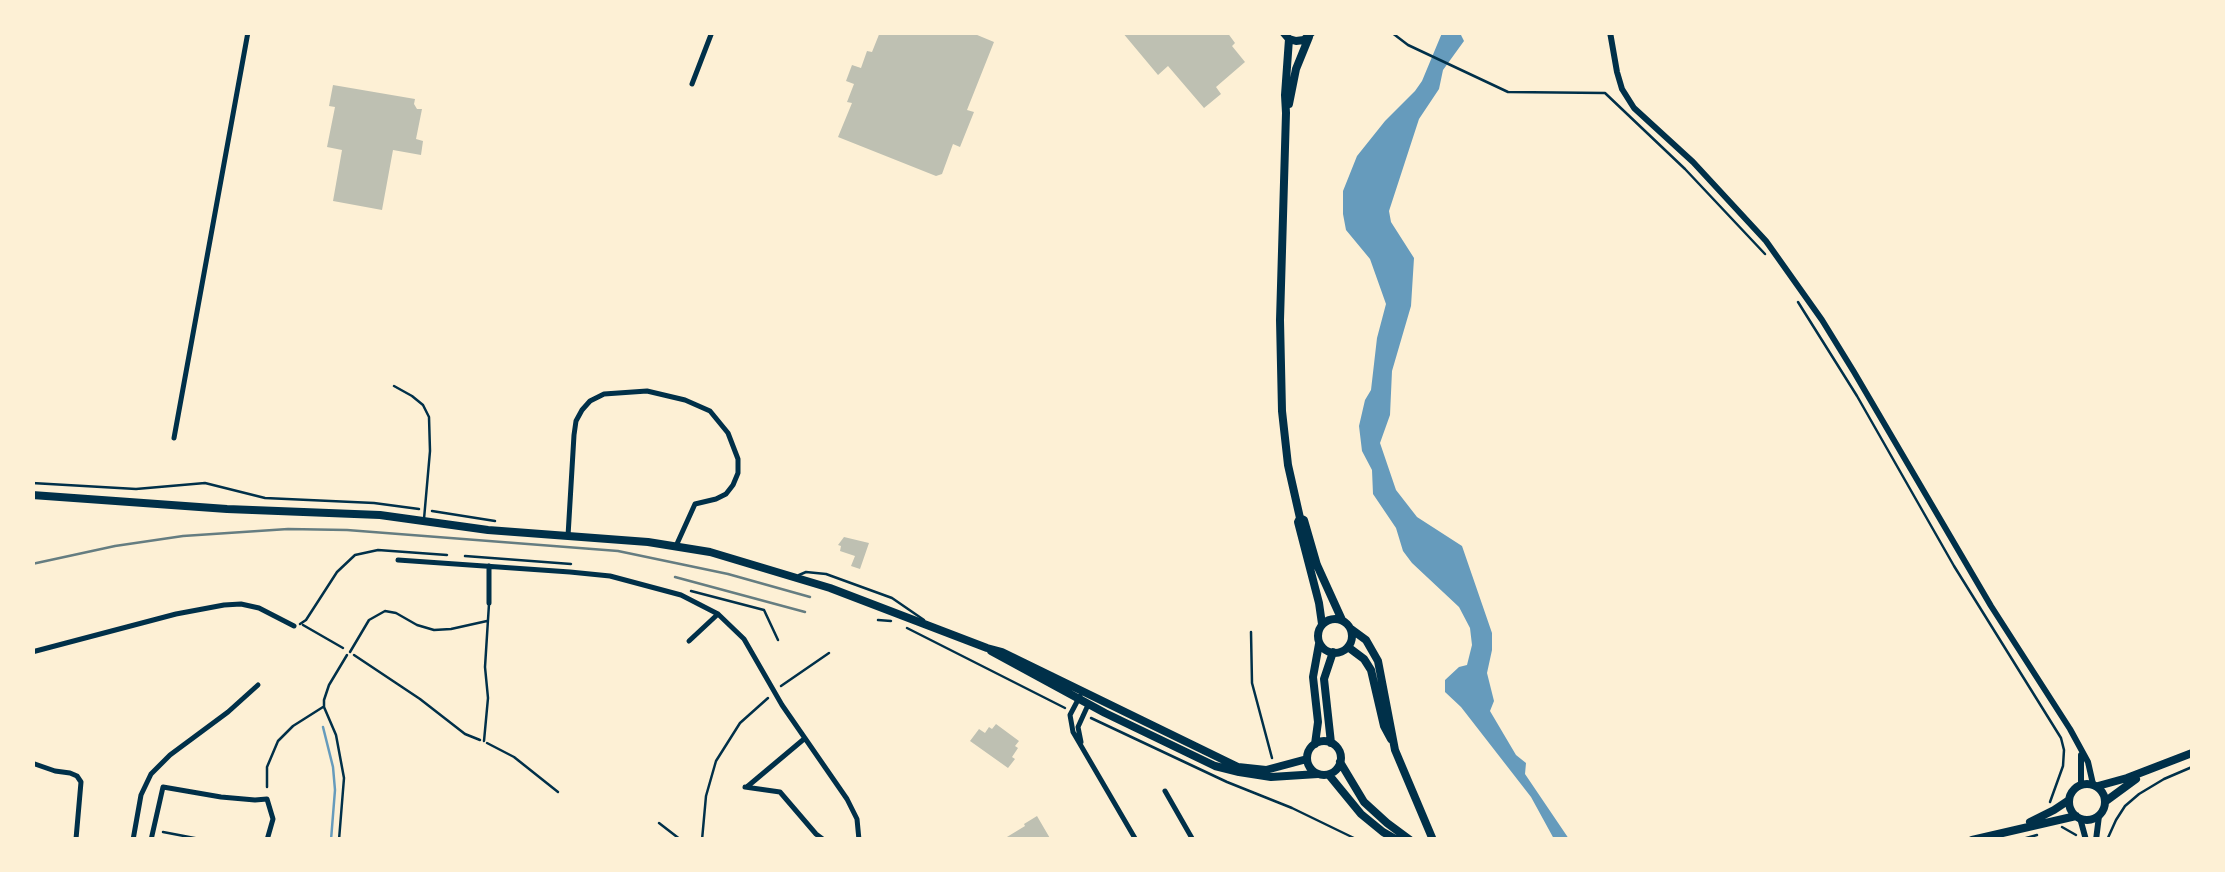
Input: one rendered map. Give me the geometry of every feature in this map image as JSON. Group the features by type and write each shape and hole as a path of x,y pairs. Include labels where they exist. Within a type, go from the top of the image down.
{"main road":[{"path":"1311,35 1300,41 1286,36 1280,386 1284,443 1322,624"},
{"path":"1286,113 1296,69 1311,35"},
{"path":"32,494 227,509 350,512 488,530 676,546 721,555 795,576 1022,660 1231,764 1256,770 1307,759"},
{"path":"1300,518 1342,620 1366,640 1378,660 1394,742"},
{"path":"1315,744 1318,722 1313,677 1318,632 1332,618 1342,620"},
{"path":"1319,644 1333,652 1343,651 1351,640 1350,629"},
{"path":"1348,646 1371,670 1384,726 1433,840"},
{"path":"987,648 1077,698 1229,770 1270,777 1329,774 1340,762"},
{"path":"1330,743 1324,679 1333,652"},
{"path":"1318,774 1310,768 1310,750 1320,742 1330,743 1337,748 1340,762 1364,802 1410,840"},
{"path":"2018,828 2069,800 2081,784 2095,785 2192,753"},
{"path":"1972,840 2078,817 2090,820 2147,770"},
{"path":"1329,774 1361,814 1397,840"},
{"path":"2095,785 2106,802"},
{"path":"2069,800 2078,817"}],"street":[{"path":"174,438 248,32"},
{"path":"692,84 712,32"},
{"path":"1610,32 1617,72 1628,100 1693,162 1796,280 1990,606 2070,729 2095,785"},
{"path":"568,536 576,421 590,401 604,394 647,391 685,400 710,412 728,433 738,459 733,485 716,500 695,504 676,546"},
{"path":"398,560 585,573 681,595 718,614 744,639 847,799 857,819 860,840"},
{"path":"489,566 489,603"},
{"path":"32,652 224,605 259,608 298,625"},
{"path":"688,641 718,614"},
{"path":"134,840 146,782 170,755 258,685"},
{"path":"1081,745 1078,728 1089,704 1087,693 1077,698 1071,710 1073,732 1136,840"},
{"path":"805,738 745,787 780,792 824,840"},
{"path":"2080,749 2081,784"},
{"path":"32,763 70,773 81,782 76,839"},
{"path":"146,782 221,797 267,799 273,819 267,840"},
{"path":"151,838 163,787"},
{"path":"1165,791 1193,840"},
{"path":"2096,840 2099,816"},
{"path":"2078,817 2084,838"}],"lane":[{"path":"394,386 422,405 429,418 423,520"},
{"path":"484,741 489,603"},
{"path":"350,652 369,620 385,610 434,630 488,621"},
{"path":"659,823 681,840"}],"path":[{"path":"1391,32 1408,45 1508,92 1605,93 1685,169 1770,261"},
{"path":"1798,302 2061,738 2063,766 2049,800"},
{"path":"32,483 151,489 199,482 266,498 374,504 494,521"},
{"path":"878,620 900,624 1064,707"},
{"path":"298,625 350,652 465,734 514,757 558,792"},
{"path":"1251,632 1252,682 1275,768"},
{"path":"338,840 344,778 336,735 324,706 329,685 350,652"},
{"path":"781,686 830,653"},
{"path":"702,840 706,796 716,761 740,723 769,697"},
{"path":"267,786 267,767 278,741 324,706"},
{"path":"1091,718 1358,840"},
{"path":"2107,840 2116,820 2139,794 2192,767"},
{"path":"2062,828 2084,838"},
{"path":"151,838 158,838 161,831 205,840"}],"water":[{"path":"1442,33 1460,33 1464,41 1443,70 1439,89 1419,119 1389,211 1391,222 1414,258 1411,306 1392,371 1390,415 1380,443 1396,490 1417,517 1462,546 1492,633 1487,673 1494,701 1490,711 1516,755 1526,763 1525,774 1569,839 1554,839 1531,797 1445,692 1445,680 1467,665 1472,645 1470,628 1459,607 1403,551 1396,528 1373,494 1372,470 1362,451 1359,426 1371,390 1377,338 1386,304 1370,259 1346,230 1343,191 1357,156 1422,81"}],"building":[{"path":"880,32 970,32 994,42 967,110 974,112 960,147 953,144 942,174 936,176 838,137 852,103 847,102 854,84 846,81 852,65 861,68"},
{"path":"1122,32 1227,32 1245,62 1216,87 1221,94 1204,108 1168,66 1158,75"},
{"path":"333,85 415,99 417,109 422,109 416,139 423,141 421,155 393,150 382,210 333,201 342,150 327,147 335,107 329,106"},
{"path":"844,537 869,543 860,569 851,566 855,556 840,551 838,545"},
{"path":"996,724 1019,741 1012,757 1015,759 1008,768 970,741 979,729 985,733"},
{"path":"1037,816 1051,840 1002,840 1025,826"}],"waterway":[{"path":"323,727 335,790 331,840"}],"railway":[{"path":"32,564 183,536 288,529 347,530 618,551 728,574 810,597"},
{"path":"675,577 805,612"}]}
